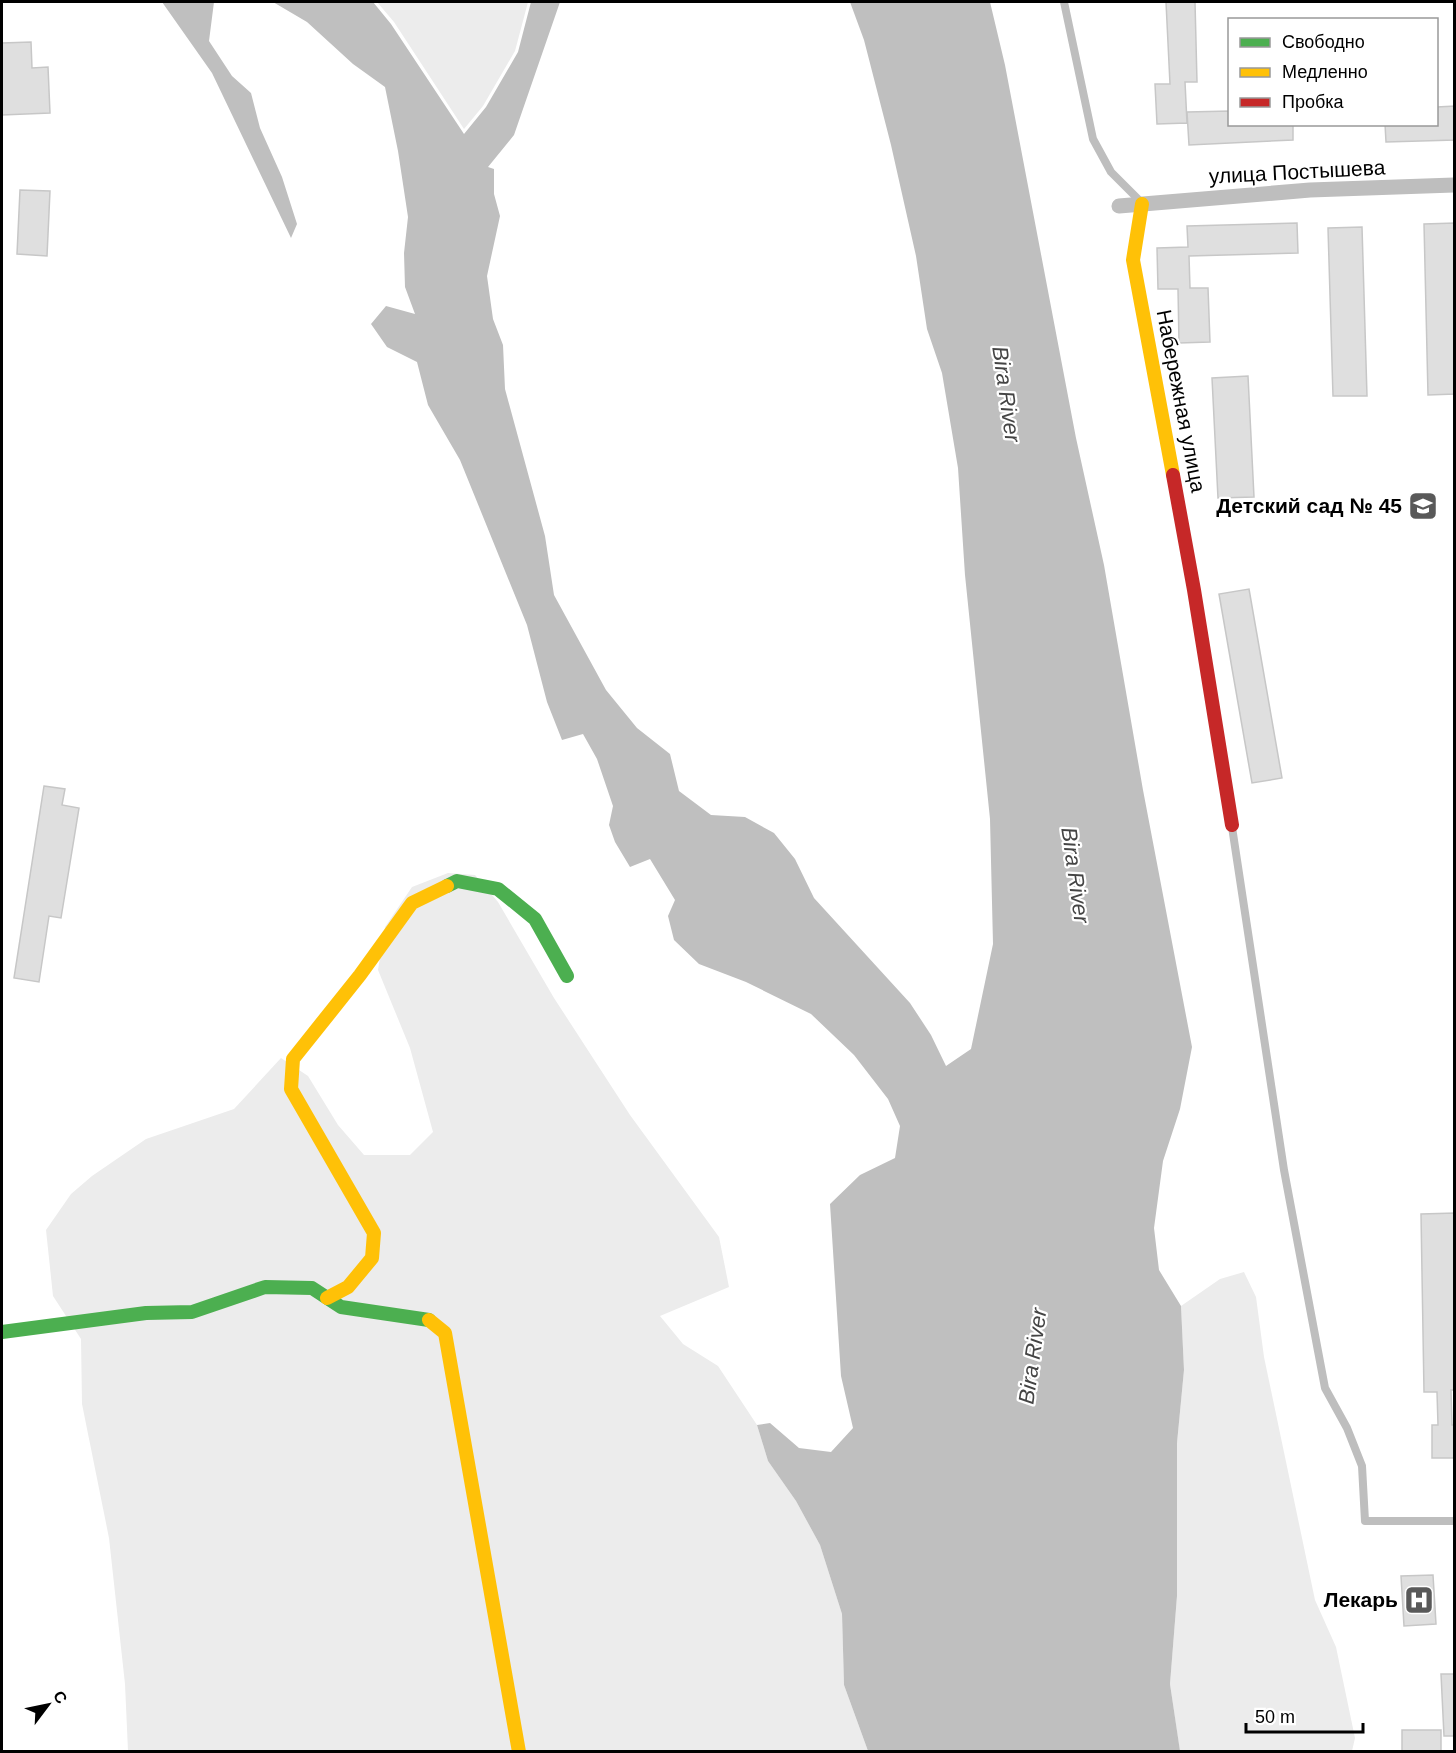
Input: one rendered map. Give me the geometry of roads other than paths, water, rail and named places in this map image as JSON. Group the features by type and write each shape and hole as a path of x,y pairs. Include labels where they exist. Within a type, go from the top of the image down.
{"street":[{"name":"улица Постышева","path":"1119,206 1311,190 1455,185"},
{"name":"Набережная улица","path":"1142,204 1133,260 1194,590 1232,825"},
{"path":"327,1298 348,1287 372,1258 374,1233 291,1089 293,1059 360,975 412,903 457,881 498,889 536,919 567,976"},
{"path":"2,1332 146,1313 192,1312 265,1287 312,1288 341,1307 430,1320 445,1334 519,1752"}],"lane":[{"path":"1064,2 1093,139 1111,172 1142,204"},
{"path":"1232,825 1284,1170 1315,1340 1325,1388 1347,1428 1362,1466 1365,1521 1455,1521"}],"water":[{"path":"162,2 214,2 209,41 232,76 251,93 260,128 282,177 297,224 291,238 212,73"},
{"name":"Bira River","path":"273,2 373,2 391,24 464,134 486,107 518,52 531,2 560,2 514,135 488,167 494,169 494,194 500,216 487,276 493,319 503,345 505,389 545,536 554,595 606,690 637,728 670,754 679,791 711,815 745,817 774,833 795,859 814,898 910,1003 931,1035 946,1066 971,1049 993,944 990,819 965,575 958,468 942,373 927,329 916,256 891,145 864,40 850,2 990,2 1005,65 1076,438 1104,565 1143,790 1192,1047 1180,1109 1163,1161 1154,1228 1159,1270 1181,1306 1184,1370 1177,1443 1177,1596 1170,1684 1180,1751 868,1751 844,1685 842,1614 820,1545 796,1501 768,1461 757,1425 770,1423 799,1448 831,1452 853,1428 841,1376 830,1204 860,1175 895,1158 900,1126 888,1099 854,1055 811,1014 746,982 699,964 674,940 668,916 675,900 650,859 630,867 615,842 609,825 613,806 597,759 583,734 562,740 547,702 527,625 460,460 428,405 417,362 387,347 371,324 386,306 415,314 405,287 404,253 408,217 385,87 353,64 307,22"}],"place":[{"name":"Детский сад № 45","path":"1423,506"},
{"name":"Лекарь","path":"1419,1600"}]}
